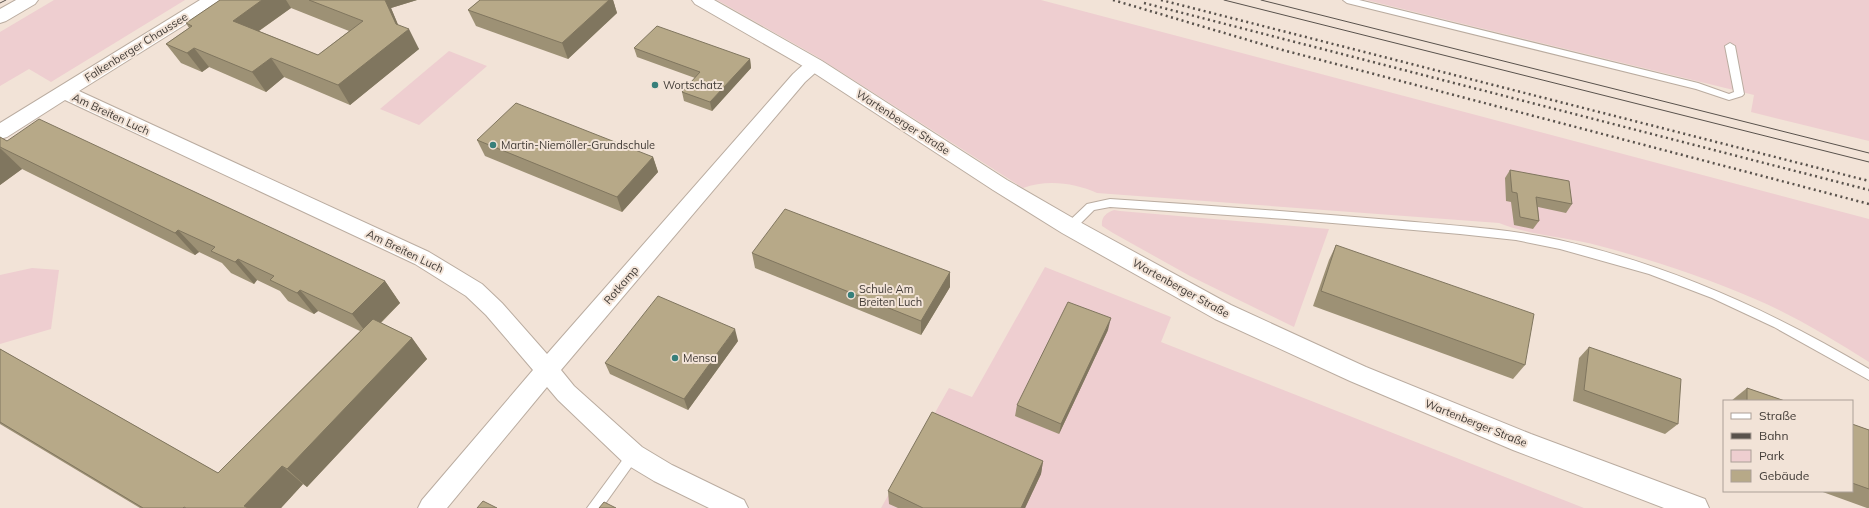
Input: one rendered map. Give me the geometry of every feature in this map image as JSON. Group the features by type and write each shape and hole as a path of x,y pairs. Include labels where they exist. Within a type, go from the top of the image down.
{"street":[{"path":"0,17 29,0"},
{"name":"Falkenberger Chaussee","path":"0,132 212,0"},
{"name":"Wartenberger Straße","path":"701,0 816,65 1000,185 1070,227 1223,312 1286,342 1522,442 1696,508"},
{"name":"Rotkamp","path":"431,508 799,78 816,65"},
{"name":"Am Breiten Luch","path":"64,92 422,258 474,290 494,309 548,370 566,393 634,455 663,473 735,508"}],"lane":[{"path":"1347,0 1698,86 1729,97 1739,94 1730,46"},
{"path":"1070,227 1091,207 1110,203 1303,215 1503,235 1564,246 1612,258 1684,282 1759,313 1816,342 1869,375"},
{"path":"594,508 634,455"}],"green space":[{"path":"54,0 185,0 51,82 29,69 0,86 0,32"},
{"path":"717,0 1041,0 1869,219 1869,362 1799,320 1717,283 1620,251 1587,243 1536,234 1499,223 1097,193 1080,187 1061,183 1032,185 1023,188 816,56"},
{"path":"1366,0 1869,0 1869,141 1751,112 1754,95"},
{"path":"449,51 487,66 419,125 380,109"},
{"path":"1114,210 1329,229 1294,327 1190,276 1102,226 1102,220 1105,216"},
{"path":"1045,267 1171,317 1161,342 1584,508 881,508 949,388 972,397"},
{"path":"32,268 59,270 51,329 0,344 0,275"}],"building":[{"path":"220,0 262,0 233,21 318,55 363,21 309,0 385,0 396,24 409,29 338,85 271,58 252,72 194,48 187,53 166,44 192,26 186,23"},
{"path":"480,0 609,0 562,43 468,10"},
{"path":"657,26 750,59 710,102 682,92 700,72 634,48"},
{"path":"516,103 653,157 617,197 477,140"},
{"path":"39,119 385,281 352,314 300,290 297,293 270,280 274,276 238,259 235,262 211,251 215,247 178,230 175,233 0,147 0,137 7,141"},
{"path":"1510,170 1569,181 1572,204 1536,197 1539,221 1520,217 1517,193 1512,192"},
{"path":"785,209 950,272 921,321 752,253"},
{"path":"1336,245 1534,314 1525,365 1321,291"},
{"name":"Mensa","path":"658,296 735,329 684,399 605,363"},
{"path":"1068,302 1111,318 1061,424 1017,405"},
{"path":"373,319 412,338 287,469 282,466 244,506 248,508 143,508 0,422 0,349 218,473"},
{"path":"1589,347 1681,379 1678,424 1584,390"},
{"path":"1747,388 1782,400 1747,400"},
{"path":"932,412 1043,461 1021,508 923,508 888,491"},
{"path":"1853,424 1869,430 1869,489 1853,483"},
{"path":"483,501 497,508 477,508"},
{"path":"604,502 616,508 599,508"}],"tram line":[{"path":"0,3 6,0"},
{"path":"1224,0 1869,162"},
{"path":"1261,0 1869,153"}],"railway":[{"path":"1113,0 1275,48 1869,204"},
{"path":"1161,0 1869,181"},
{"path":"1144,3 1869,190"}],"place":[{"name":"Wortschatz","path":"655,85"},
{"name":"Martin-Niemöller-Grundschule","path":"493,145"},
{"name":"Schule Am Breiten Luch","path":"851,295"},
{"name":"Mensa","path":"675,358"}]}
